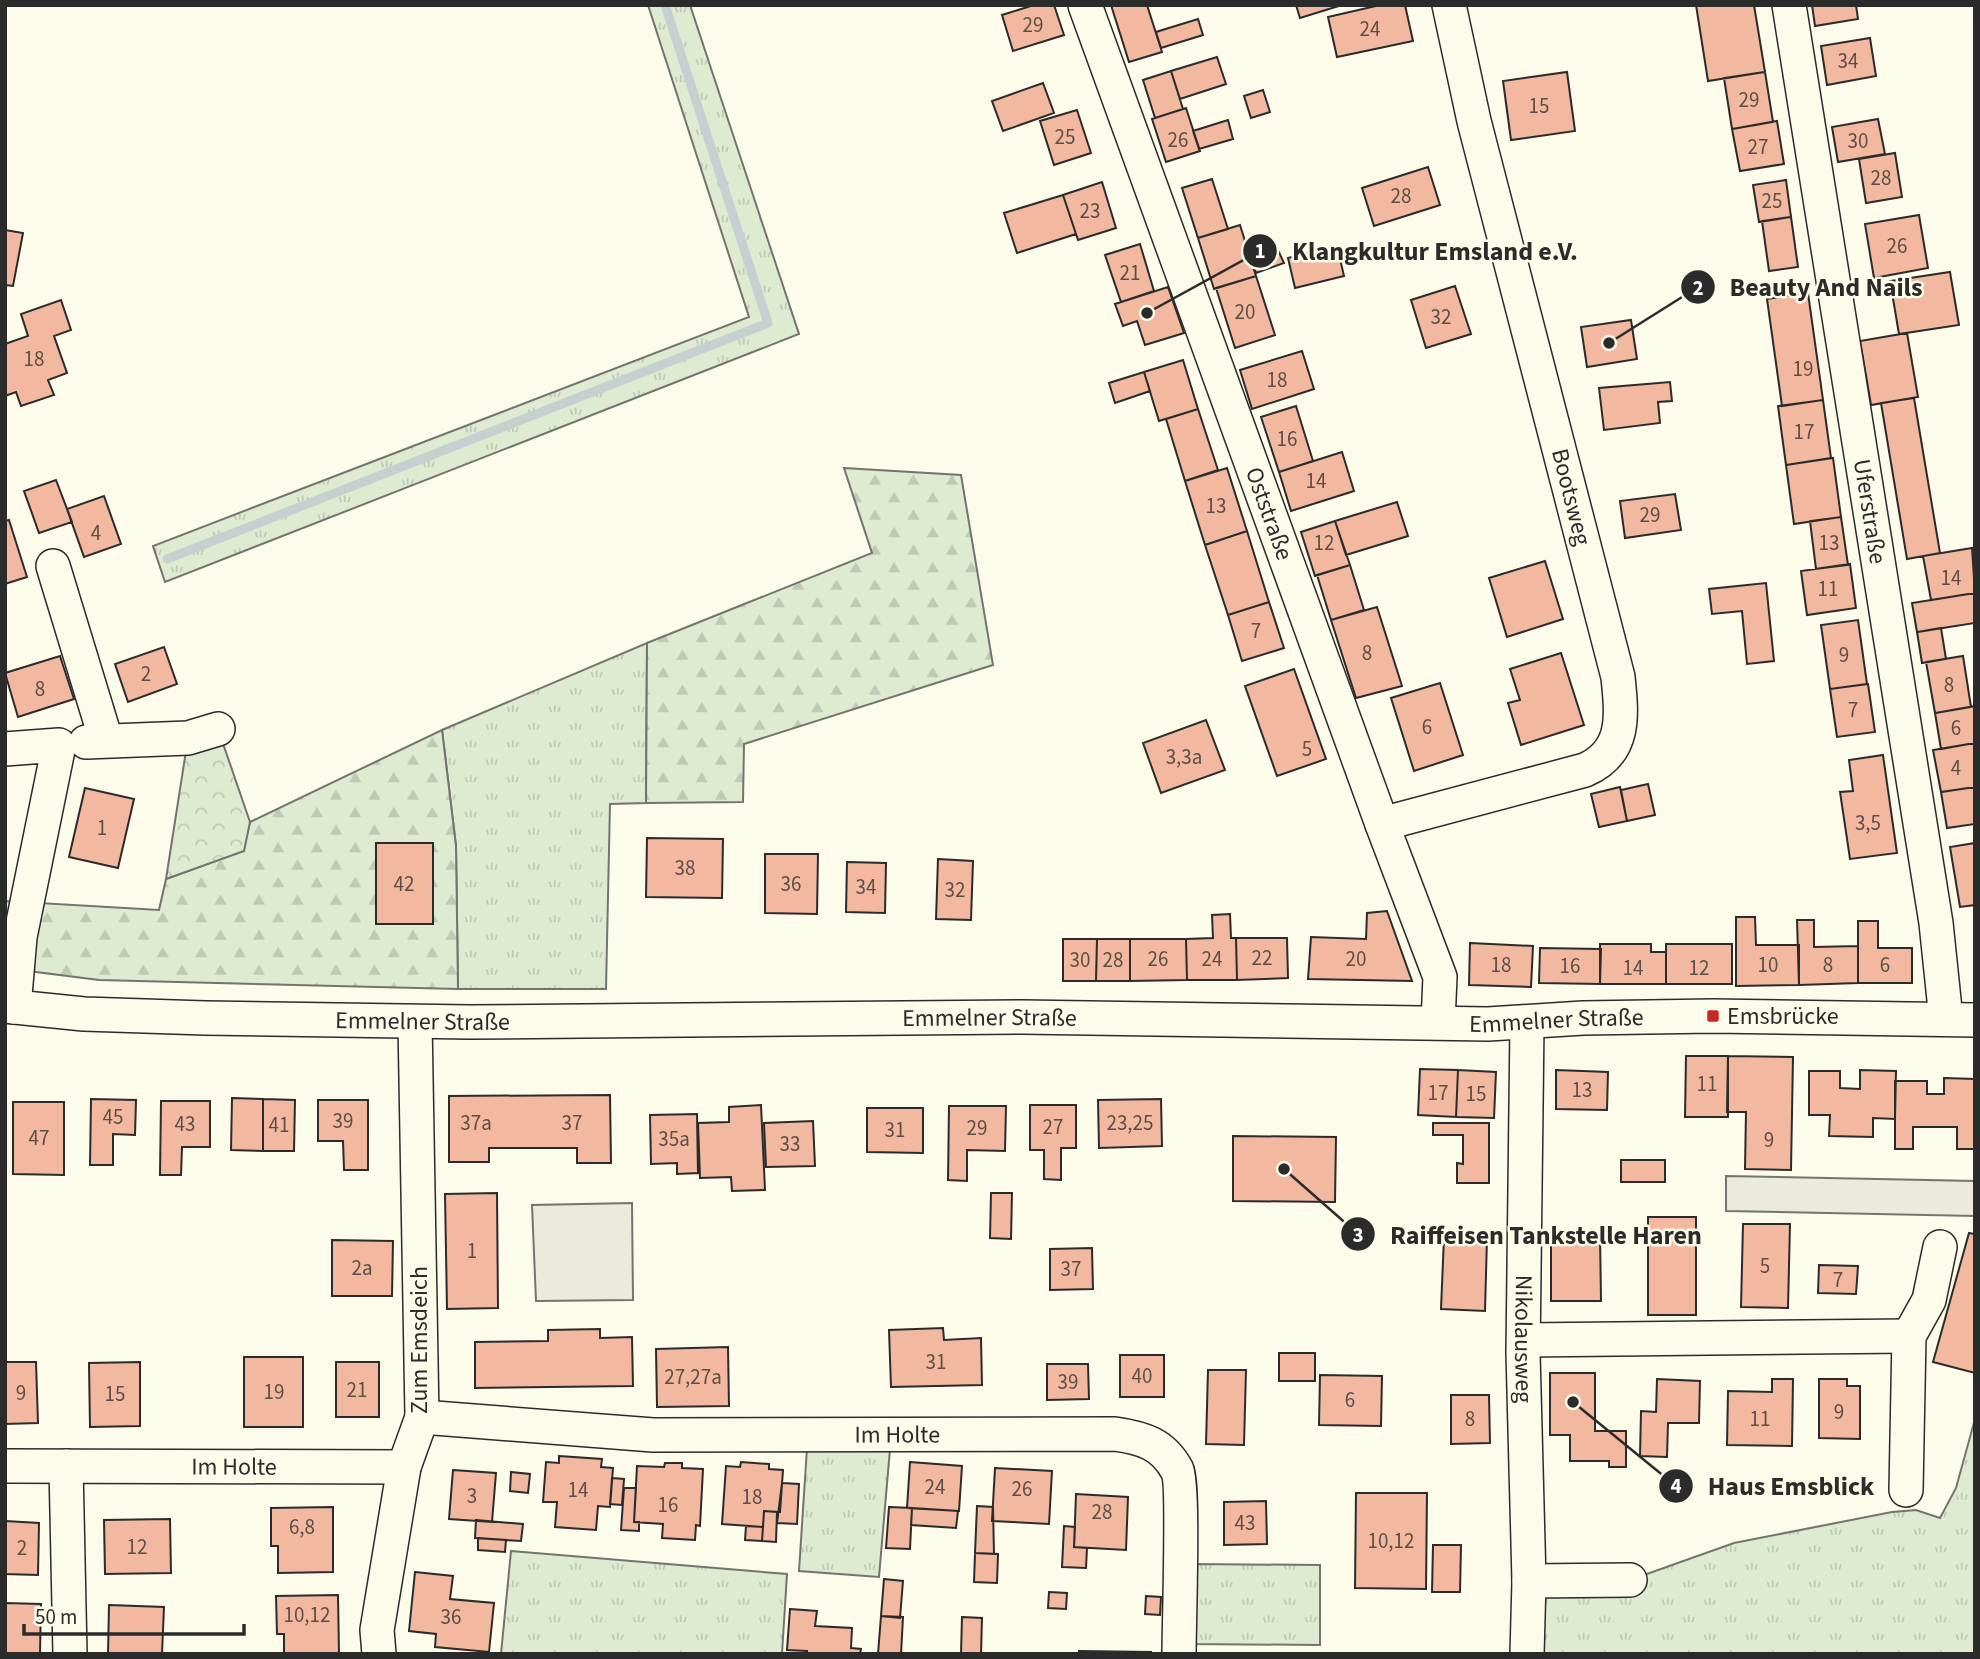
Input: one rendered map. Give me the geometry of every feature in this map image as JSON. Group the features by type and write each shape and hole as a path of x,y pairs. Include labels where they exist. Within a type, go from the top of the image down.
{"street":[{"name":"Oststraße","path":"1085,5 1440,977 1438,1022"},
{"name":"Bootsweg","path":"1382,824 1585,770 1602,762 1616,744 1621,707 1618,677 1474,121 1449,5"},
{"name":"Uferstraße","path":"1789,5 1936,923 1961,1019"},
{"path":"53,566 106,740"},
{"path":"5,749 106,740 188,738 218,729"},
{"path":"10,1006 20,937 59,745"},
{"name":"Emmelner Straße","path":"10,1006 192,1018 415,1022 1022,1017 1527,1024 1583,1018 1713,1016 1961,1019"},
{"name":"Zum Emsdeich","path":"379,1654 377,1630 404,1466 422,1417 415,1022"},
{"name":"Nikolausweg","path":"1527,1024 1524,1340 1529,1581 1527,1654"},
{"path":"1906,1490 1909,1336 1929,1300 1940,1247"},
{"path":"1524,1340 1909,1336"},
{"name":"Im Holte","path":"422,1417 653,1435 1115,1434 1143,1438 1160,1447 1178,1472 1179,1654"},
{"name":"Im Holte","path":"5,1466 404,1466"},
{"path":"66,1466 70,1654"},
{"path":"1529,1581 1630,1580"}],"green space":[{"path":"648,5 690,5 799,334 165,582 153,546 749,317"},
{"path":"844,468 961,475 993,665 744,744 743,802 646,803 647,643 872,553"},
{"path":"647,643 646,803 610,804 606,989 458,989 456,846 442,730"},
{"path":"218,729 250,822 244,851 166,879 188,738"},
{"path":"442,730 456,846 458,989 99,980 5,968 5,901 159,910 166,879 243,851 250,822"},
{"path":"1975,1419 1975,1654 1527,1654 1529,1581 1630,1580 1734,1543 1892,1512 1916,1510 1940,1518 1956,1488"},
{"path":"807,1448 890,1449 879,1577 799,1571"},
{"path":"511,1551 787,1574 782,1654 501,1654"},
{"path":"1191,1564 1320,1565 1320,1645 1191,1644"}],"shaded area":[{"path":"1726,1176 1975,1181 1975,1216 1726,1211"},
{"path":"632,1203 633,1300 536,1301 532,1205"}],"building":[{"path":"1034,5 1054,5 1064,35 1013,51 1002,15"},
{"path":"1111,5 1147,5 1162,52 1129,62"},
{"path":"1296,5 1342,5 1300,18"},
{"path":"1380,5 1405,5 1413,41 1337,57 1328,17"},
{"path":"1696,5 1754,5 1765,72 1708,81"},
{"path":"1812,5 1856,5 1858,19 1815,26"},
{"path":"1198,19 1203,35 1161,48 1156,32"},
{"path":"1870,38 1876,76 1827,85 1821,46"},
{"path":"1217,57 1226,84 1180,99 1171,71"},
{"path":"1171,71 1183,109 1155,118 1143,80"},
{"path":"1567,72 1575,131 1511,140 1503,81"},
{"path":"1765,72 1773,122 1732,129 1724,78"},
{"path":"1043,83 1054,113 1003,131 992,101"},
{"path":"1263,90 1270,112 1251,118 1244,96"},
{"path":"1186,108 1200,151 1166,162 1152,119"},
{"path":"1077,110 1091,153 1054,165 1040,121"},
{"path":"1878,119 1885,154 1838,162 1832,127"},
{"path":"1228,120 1233,139 1199,149 1193,131"},
{"path":"1777,121 1784,164 1740,171 1732,129"},
{"path":"1895,153 1902,197 1866,203 1859,159"},
{"path":"1428,167 1440,205 1374,226 1362,188"},
{"path":"1212,179 1228,229 1198,238 1182,188"},
{"path":"1786,180 1791,217 1759,222 1753,185"},
{"path":"1102,182 1116,228 1078,240 1063,195"},
{"path":"1063,195 1076,234 1017,253 1004,213"},
{"path":"1919,215 1928,268 1874,278 1865,224"},
{"path":"1791,217 1798,267 1769,271 1762,221"},
{"path":"1240,225 1256,276 1214,289 1198,238"},
{"path":"5,230 23,233 13,286 5,285"},
{"path":"1140,244 1154,291 1121,302 1105,255"},
{"path":"1337,246 1344,276 1295,288 1288,258"},
{"path":"1277,248 1284,263 1256,273 1251,258"},
{"path":"1950,272 1959,325 1899,334 1890,281"},
{"path":"1256,276 1275,335 1235,348 1216,288"},
{"path":"1455,286 1471,334 1426,348 1411,300"},
{"path":"1168,287 1184,333 1145,345 1137,321 1123,326 1115,304"},
{"path":"1808,293 1823,400 1782,406 1767,299"},
{"path":"61,300 71,330 54,336 67,373 48,380 54,395 21,406 16,392 5,396 5,344 28,336 21,314"},
{"path":"1631,320 1637,359 1587,367 1581,327"},
{"path":"1907,333 1918,397 1871,405 1860,341"},
{"path":"1302,351 1314,389 1252,409 1240,370"},
{"path":"1183,360 1198,409 1159,421 1144,372"},
{"path":"1144,372 1150,391 1115,403 1109,383"},
{"path":"1670,382 1672,401 1658,402 1660,423 1604,430 1599,388"},
{"path":"1914,398 1940,553 1907,559 1881,403"},
{"path":"1823,400 1831,458 1786,465 1778,406"},
{"path":"1296,406 1313,461 1279,472 1261,417"},
{"path":"1198,409 1218,470 1185,481 1166,419"},
{"path":"1342,452 1354,491 1291,511 1279,472"},
{"path":"1833,458 1841,517 1794,524 1786,465"},
{"path":"1227,468 1247,531 1205,545 1185,481"},
{"path":"56,480 72,522 39,533 24,491"},
{"path":"1675,494 1681,530 1625,538 1620,501"},
{"path":"104,496 121,544 84,557 67,509"},
{"path":"1397,502 1408,536 1346,555 1335,521"},
{"path":"1841,517 1848,565 1816,569 1810,521"},
{"path":"9,520 27,577 5,584 5,521"},
{"path":"1335,521 1350,565 1315,576 1301,532"},
{"path":"1247,531 1269,602 1228,615 1205,545"},
{"path":"1972,548 1975,593 1931,600 1923,556"},
{"path":"1545,561 1563,619 1507,637 1489,578"},
{"path":"1850,564 1856,608 1807,615 1801,571"},
{"path":"1350,565 1364,610 1331,620 1317,575"},
{"path":"1766,583 1774,661 1747,664 1742,611 1712,614 1709,589"},
{"path":"1975,593 1975,623 1917,632 1912,603"},
{"path":"1269,602 1284,648 1242,661 1228,615"},
{"path":"1377,607 1402,686 1356,698 1331,620"},
{"path":"1858,620 1867,684 1830,689 1821,625"},
{"path":"1941,628 1946,659 1922,663 1917,632"},
{"path":"164,647 177,684 128,702 115,664"},
{"path":"1561,653 1584,725 1521,745 1508,703 1520,700 1510,669"},
{"path":"60,656 74,699 18,717 5,673"},
{"path":"1963,656 1971,707 1935,713 1926,662"},
{"path":"1294,669 1326,759 1277,776 1245,686"},
{"path":"1440,683 1463,755 1414,771 1391,698"},
{"path":"1868,684 1875,732 1837,737 1830,689"},
{"path":"1975,706 1975,743 1941,749 1935,713"},
{"path":"1206,720 1225,770 1161,793 1143,743"},
{"path":"1975,743 1975,787 1941,792 1933,750"},
{"path":"1883,755 1897,853 1850,859 1840,792 1853,791 1849,760"},
{"path":"1648,784 1655,815 1627,821 1621,790"},
{"path":"1620,787 1627,821 1599,827 1591,794"},
{"path":"1975,787 1975,824 1947,828 1941,792"},
{"path":"85,788 134,799 118,868 69,857"},
{"path":"647,838 723,839 722,898 646,897"},
{"path":"376,843 433,843 433,924 376,924"},
{"path":"1975,843 1975,905 1960,907 1950,847"},
{"path":"765,854 818,854 817,914 765,913"},
{"path":"938,859 973,861 971,920 936,919"},
{"path":"847,862 886,863 885,913 846,912"},
{"path":"1387,911 1412,981 1308,979 1311,937 1366,939 1367,913"},
{"path":"1230,914 1231,938 1236,938 1237,980 1187,980 1186,939 1213,938 1212,915"},
{"path":"1736,917 1755,917 1756,945 1799,945 1799,985 1736,986"},
{"path":"1797,920 1814,920 1814,947 1858,946 1858,983 1799,985"},
{"path":"1858,921 1878,921 1878,948 1912,948 1912,983 1858,983"},
{"path":"1236,938 1287,938 1288,978 1237,980"},
{"path":"1063,939 1097,939 1096,981 1063,981"},
{"path":"1097,939 1130,939 1130,981 1096,981"},
{"path":"1130,939 1186,939 1187,980 1130,981"},
{"path":"1470,943 1533,946 1531,987 1469,985"},
{"path":"1600,944 1651,944 1651,952 1666,952 1666,984 1600,984"},
{"path":"1666,944 1732,944 1732,984 1666,984"},
{"path":"1540,948 1601,949 1600,984 1539,983"},
{"path":"1686,1056 1728,1056 1728,1117 1685,1117"},
{"path":"1728,1056 1793,1057 1791,1170 1745,1169 1746,1112 1727,1112"},
{"path":"1420,1069 1458,1070 1456,1117 1418,1115"},
{"path":"1458,1070 1496,1072 1494,1118 1456,1117"},
{"path":"1556,1070 1608,1072 1607,1110 1556,1109"},
{"path":"1860,1070 1896,1071 1895,1119 1873,1118 1873,1137 1829,1136 1830,1115 1809,1115 1809,1071 1840,1071 1840,1088 1860,1089"},
{"path":"1944,1078 1975,1079 1975,1149 1957,1149 1957,1127 1913,1127 1913,1149 1895,1149 1895,1081 1927,1081 1927,1094 1944,1094"},
{"path":"610,1095 611,1163 577,1163 577,1148 489,1148 489,1162 449,1162 449,1096"},
{"path":"232,1098 263,1099 263,1151 231,1150"},
{"path":"91,1099 136,1100 135,1135 113,1134 113,1165 90,1165"},
{"path":"263,1099 295,1100 294,1151 263,1151"},
{"path":"1161,1099 1162,1146 1099,1148 1098,1100"},
{"path":"318,1100 368,1100 368,1170 344,1170 343,1141 318,1141"},
{"path":"161,1101 210,1101 210,1147 182,1147 181,1175 160,1175"},
{"path":"13,1102 64,1102 64,1175 13,1174"},
{"path":"761,1105 765,1190 732,1191 731,1177 700,1178 698,1123 729,1122 729,1107"},
{"path":"1030,1105 1076,1105 1076,1148 1061,1148 1061,1180 1044,1179 1044,1150 1030,1150"},
{"path":"949,1106 1006,1106 1005,1151 967,1150 967,1181 948,1180"},
{"path":"867,1108 923,1108 923,1153 867,1152"},
{"path":"697,1114 698,1173 677,1174 677,1163 651,1164 650,1115"},
{"path":"813,1121 815,1166 766,1167 764,1123"},
{"path":"1433,1123 1489,1123 1489,1183 1457,1183 1457,1163 1463,1164 1463,1135 1433,1135"},
{"path":"1233,1136 1336,1137 1335,1202 1233,1201"},
{"path":"1621,1160 1665,1160 1665,1182 1621,1182"},
{"path":"497,1193 498,1308 447,1309 445,1194"},
{"path":"991,1193 1012,1193 1011,1239 990,1238"},
{"path":"1648,1217 1696,1217 1696,1315 1648,1315"},
{"path":"1743,1224 1790,1224 1788,1308 1741,1307"},
{"path":"1969,1233 1975,1234 1975,1373 1933,1362"},
{"path":"1600,1234 1601,1301 1551,1301 1551,1235"},
{"path":"1444,1237 1487,1238 1485,1311 1441,1309"},
{"path":"332,1240 393,1241 392,1296 332,1296"},
{"path":"1092,1248 1093,1289 1050,1290 1050,1249"},
{"path":"1819,1265 1858,1266 1856,1294 1818,1293"},
{"path":"943,1328 944,1340 981,1338 982,1385 891,1387 889,1330"},
{"path":"600,1329 600,1338 632,1337 633,1386 475,1388 475,1342 548,1341 548,1330"},
{"path":"728,1347 729,1406 657,1407 656,1349"},
{"path":"1279,1353 1315,1353 1315,1381 1279,1381"},
{"path":"1120,1355 1164,1355 1164,1397 1120,1397"},
{"path":"244,1357 303,1357 303,1427 244,1427"},
{"path":"5,1362 36,1362 38,1423 5,1424"},
{"path":"140,1362 140,1426 90,1427 89,1363"},
{"path":"336,1362 379,1362 379,1417 336,1417"},
{"path":"1047,1364 1088,1364 1089,1399 1047,1400"},
{"path":"1208,1370 1246,1370 1244,1445 1206,1444"},
{"path":"1550,1373 1595,1373 1595,1431 1626,1431 1626,1467 1609,1467 1609,1461 1570,1461 1570,1435 1550,1435"},
{"path":"1320,1375 1382,1376 1381,1426 1319,1425"},
{"path":"1657,1379 1700,1381 1699,1423 1668,1423 1667,1457 1640,1456 1641,1411 1656,1412"},
{"path":"1772,1379 1793,1379 1792,1446 1727,1445 1728,1391 1772,1392"},
{"path":"1819,1379 1847,1379 1847,1386 1860,1386 1860,1439 1819,1438"},
{"path":"1451,1395 1489,1395 1490,1443 1451,1444"},
{"path":"559,1456 602,1459 601,1467 613,1468 610,1507 598,1506 596,1530 555,1527 557,1502 543,1502 546,1462 559,1463"},
{"path":"741,1462 769,1464 769,1469 783,1470 780,1512 764,1511 763,1527 722,1524 726,1466 740,1467"},
{"path":"910,1462 962,1466 959,1511 907,1508"},
{"path":"665,1463 682,1463 682,1468 703,1469 700,1526 696,1525 695,1540 662,1538 663,1524 634,1522 637,1466 664,1467"},
{"path":"995,1468 1052,1471 1049,1524 992,1521"},
{"path":"453,1470 496,1473 492,1522 449,1519"},
{"path":"511,1472 530,1474 528,1493 510,1491"},
{"path":"612,1478 624,1479 622,1505 610,1504"},
{"path":"782,1483 799,1484 797,1524 777,1523"},
{"path":"624,1488 636,1488 634,1522 639,1522 639,1531 621,1530"},
{"path":"1356,1493 1427,1493 1426,1589 1355,1588"},
{"path":"1076,1494 1128,1497 1126,1550 1074,1547"},
{"path":"1266,1501 1267,1544 1224,1545 1224,1502"},
{"path":"977,1506 993,1507 994,1554 975,1553"},
{"path":"333,1507 333,1572 278,1573 278,1546 271,1546 271,1508"},
{"path":"889,1507 912,1508 910,1549 886,1548"},
{"path":"912,1508 958,1511 956,1528 911,1525"},
{"path":"764,1511 777,1512 776,1542 762,1541"},
{"path":"170,1519 171,1573 105,1574 104,1520"},
{"path":"476,1520 523,1524 521,1541 475,1538"},
{"path":"5,1521 39,1523 38,1575 5,1574"},
{"path":"746,1526 763,1527 762,1541 745,1540"},
{"path":"1064,1526 1075,1527 1074,1547 1087,1548 1086,1568 1062,1567"},
{"path":"478,1538 506,1540 505,1552 478,1550"},
{"path":"1433,1545 1461,1545 1460,1592 1432,1592"},
{"path":"975,1553 998,1554 997,1583 974,1582"},
{"path":"415,1572 453,1576 450,1599 494,1603 489,1652 435,1647 436,1634 409,1631"},
{"path":"884,1579 903,1581 900,1618 881,1616"},
{"path":"1049,1592 1067,1593 1066,1609 1048,1608"},
{"path":"338,1595 339,1654 284,1654 284,1634 277,1634 276,1596"},
{"path":"1146,1596 1161,1597 1160,1615 1145,1614"},
{"path":"5,1603 41,1604 40,1654 5,1654"},
{"path":"109,1605 164,1607 162,1654 108,1654"},
{"path":"790,1609 817,1611 815,1626 852,1628 851,1648 861,1649 860,1654 807,1654 807,1651 787,1650"},
{"path":"881,1616 903,1617 901,1654 878,1654"},
{"path":"962,1617 982,1618 981,1654 961,1654"},
{"path":"1079,1651 1151,1652 1151,1654 1079,1654"}],"waterway":[{"path":"167,559 768,323 665,5"}],"place":[{"name":"Klangkultur Emsland e.V.","path":"1147,313"},
{"name":"Beauty And Nails","path":"1609,343"},
{"name":"Emsbrücke","path":"1713,1016"},
{"name":"Raiffeisen Tankstelle Haren","path":"1284,1169"},
{"name":"Haus Emsblick","path":"1573,1402"}]}
